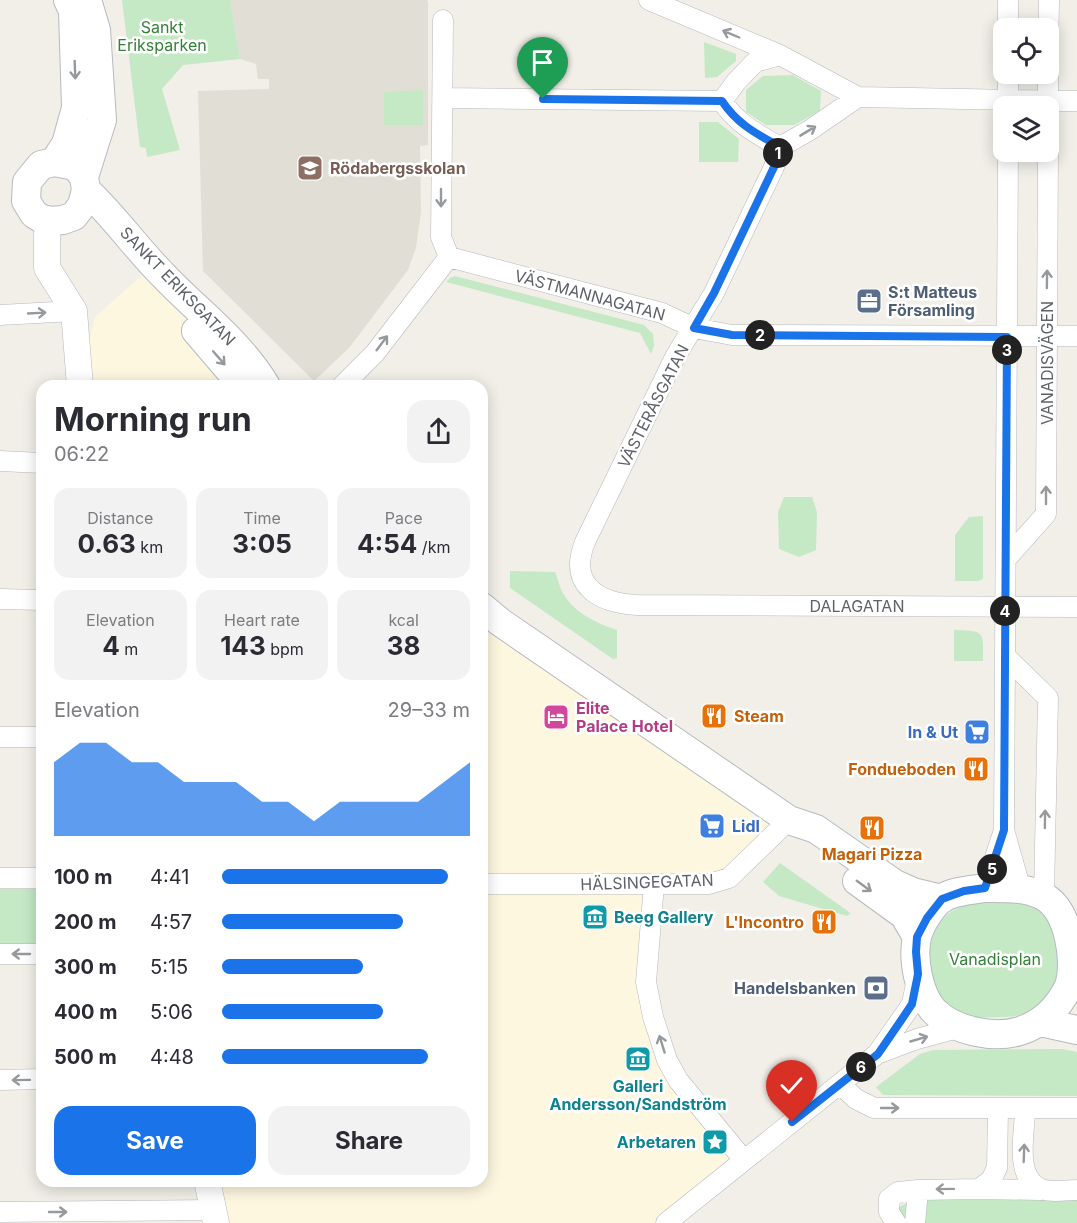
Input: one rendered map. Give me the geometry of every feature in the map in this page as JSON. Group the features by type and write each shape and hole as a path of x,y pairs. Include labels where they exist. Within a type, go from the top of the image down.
{"main road":[{"path":"54,162 66,144 76,108 73,11 68,0"},
{"path":"66,204 102,120 96,30 87,0"},
{"path":"54,162 75,166 66,204 26,201 27,182 41,165 54,162"},
{"name":"SANKT ERIKSGATAN","path":"66,204 102,229 238,380"},
{"name":"SANKT ERIKSGATAN","path":"66,204 100,204 165,278 253,364 262,380"},
{"path":"488,612 789,820 816,829 895,884 913,892 942,899"},
{"path":"789,820 807,845 904,915 917,937"},
{"path":"985,888 1032,893 1053,904 1072,918 1073,990 1041,1022 1018,1031 990,1033 961,1027 935,1012 927,1001 918,974 916,952 917,937 927,918 942,899 964,891 985,888"},
{"path":"1041,1022 1077,1030"}],"street":[{"path":"649,0 780,55 858,97 993,103"},
{"path":"1008,0 1008,18"},
{"path":"1049,0 1049,18"},
{"path":"348,380 375,353 449,257 441,237 443,20"},
{"path":"722,101 755,62 780,55"},
{"path":"722,101 731,115 748,130 780,147 810,130 858,97"},
{"path":"443,98 722,101"},
{"path":"1059,103 1077,101"},
{"name":"VÄSTERÅSGATAN","path":"637,605 621,604 596,595 585,583 579,570 579,557 675,357 714,293 774,167 780,147"},
{"path":"985,888 1004,830 1008,162"},
{"name":"VANADISVÄGEN","path":"1006,559 1046,514 1048,162"},
{"path":"66,204 47,234 47,268 74,311 80,380"},
{"name":"VÄSTMANNAGATAN","path":"449,257 662,313 694,328 732,335 1077,336"},
{"path":"0,315 74,311"},
{"path":"0,461 36,463"},
{"path":"0,599 36,600"},
{"name":"DALAGATAN","path":"637,605 1077,607"},
{"path":"1005,656 1048,698 1032,893"},
{"path":"0,737 36,737"},
{"name":"HÄLSINGEGATAN","path":"488,884 709,884 729,878 789,820"},
{"path":"1004,830 1032,893"},
{"path":"0,878 36,879"},
{"path":"654,884 646,982 653,1017 667,1060 678,1080 743,1159"},
{"path":"0,954 36,954"},
{"path":"878,1054 912,1004 918,974"},
{"path":"666,1223 743,1159 878,1054 917,1039 961,1027"},
{"path":"0,1080 36,1079"},
{"path":"840,1084 856,1099 874,1108 1077,1108"},
{"path":"979,1189 991,1180 997,1168 998,1108"},
{"path":"1025,1109 1023,1167 1030,1180 1041,1190"},
{"path":"0,1212 214,1216 208,1187"},
{"path":"896,1223 890,1212 889,1199 897,1192 979,1189 1077,1190"},
{"path":"915,1223 918,1190"}],"shaded area":[{"name":"Rödabergsskolan","path":"230,0 427,0 428,2 428,145 420,146 421,212 416,248 408,270 349,348 315,380 203,271 198,91 269,89 269,79 258,79 256,64 240,59"},
{"path":"147,271 252,380 89,380 86,353 95,317"},
{"path":"488,615 784,821 729,876 653,882 648,986 665,1061 741,1159 663,1223 211,1223 204,1187 488,1187"}],"green space":[{"name":"Sankt Eriksparken","path":"122,0 230,0 240,59 183,65 162,89 180,150 147,157 146,148 140,147"},
{"path":"704,42 736,54 736,61 717,77 705,78"},
{"path":"793,75 821,91 820,111 794,125 766,125 746,112 746,90 763,76"},
{"path":"423,90 423,125 384,125 384,92"},
{"path":"699,122 718,122 739,139 738,162 699,162"},
{"path":"455,276 644,325 653,334 654,346 651,354 640,333 446,282"},
{"path":"784,497 812,497 817,512 816,550 799,557 779,549 778,512"},
{"path":"983,516 983,579 955,581 955,535 969,517"},
{"path":"510,571 555,572 563,593 574,607 595,621 617,630 617,658 613,659 510,588"},
{"path":"954,630 972,631 980,635 983,644 983,661 954,661"},
{"path":"780,863 850,914 847,916 779,896 763,882"},
{"path":"0,889 36,889 36,948 0,947"},
{"name":"Vanadisplan","path":"974,902 1018,902 1034,908 1049,923 1057,943 1057,975 1053,992 1037,1008 1017,1016 967,1016 950,1007 941,997 930,972 929,958 935,931 949,914"},
{"path":"1062,1049 1077,1052 1077,1096 883,1095 876,1087 920,1054 933,1050"},
{"path":"915,1199 1077,1199 1077,1223 905,1223 900,1216 899,1207"}],"place":[{"name":"Rödabergsskolan","path":"310,168"},
{"name":"S:t Matteus Församling","path":"869,301"},
{"name":"Steam","path":"714,716"},
{"name":"Elite Palace Hotel","path":"556,717"},
{"name":"In & Ut","path":"977,732"},
{"name":"Fondueboden","path":"976,769"},
{"name":"Lidl","path":"712,826"},
{"name":"Magari Pizza","path":"872,828"},
{"name":"Beeg Gallery","path":"595,917"},
{"name":"L'Incontro","path":"824,922"},
{"name":"Handelsbanken","path":"876,988"},
{"name":"Galleri Andersson/Sandström","path":"638,1059"},
{"name":"Arbetaren","path":"715,1142"}],"route":[{"path":"543,99 722,101 731,115 748,130 780,147 774,167 714,293 694,328 732,335 1007,337 1004,830 985,888 964,891 942,899 927,918 917,937 918,974 912,1004 878,1054 792,1122"}]}
